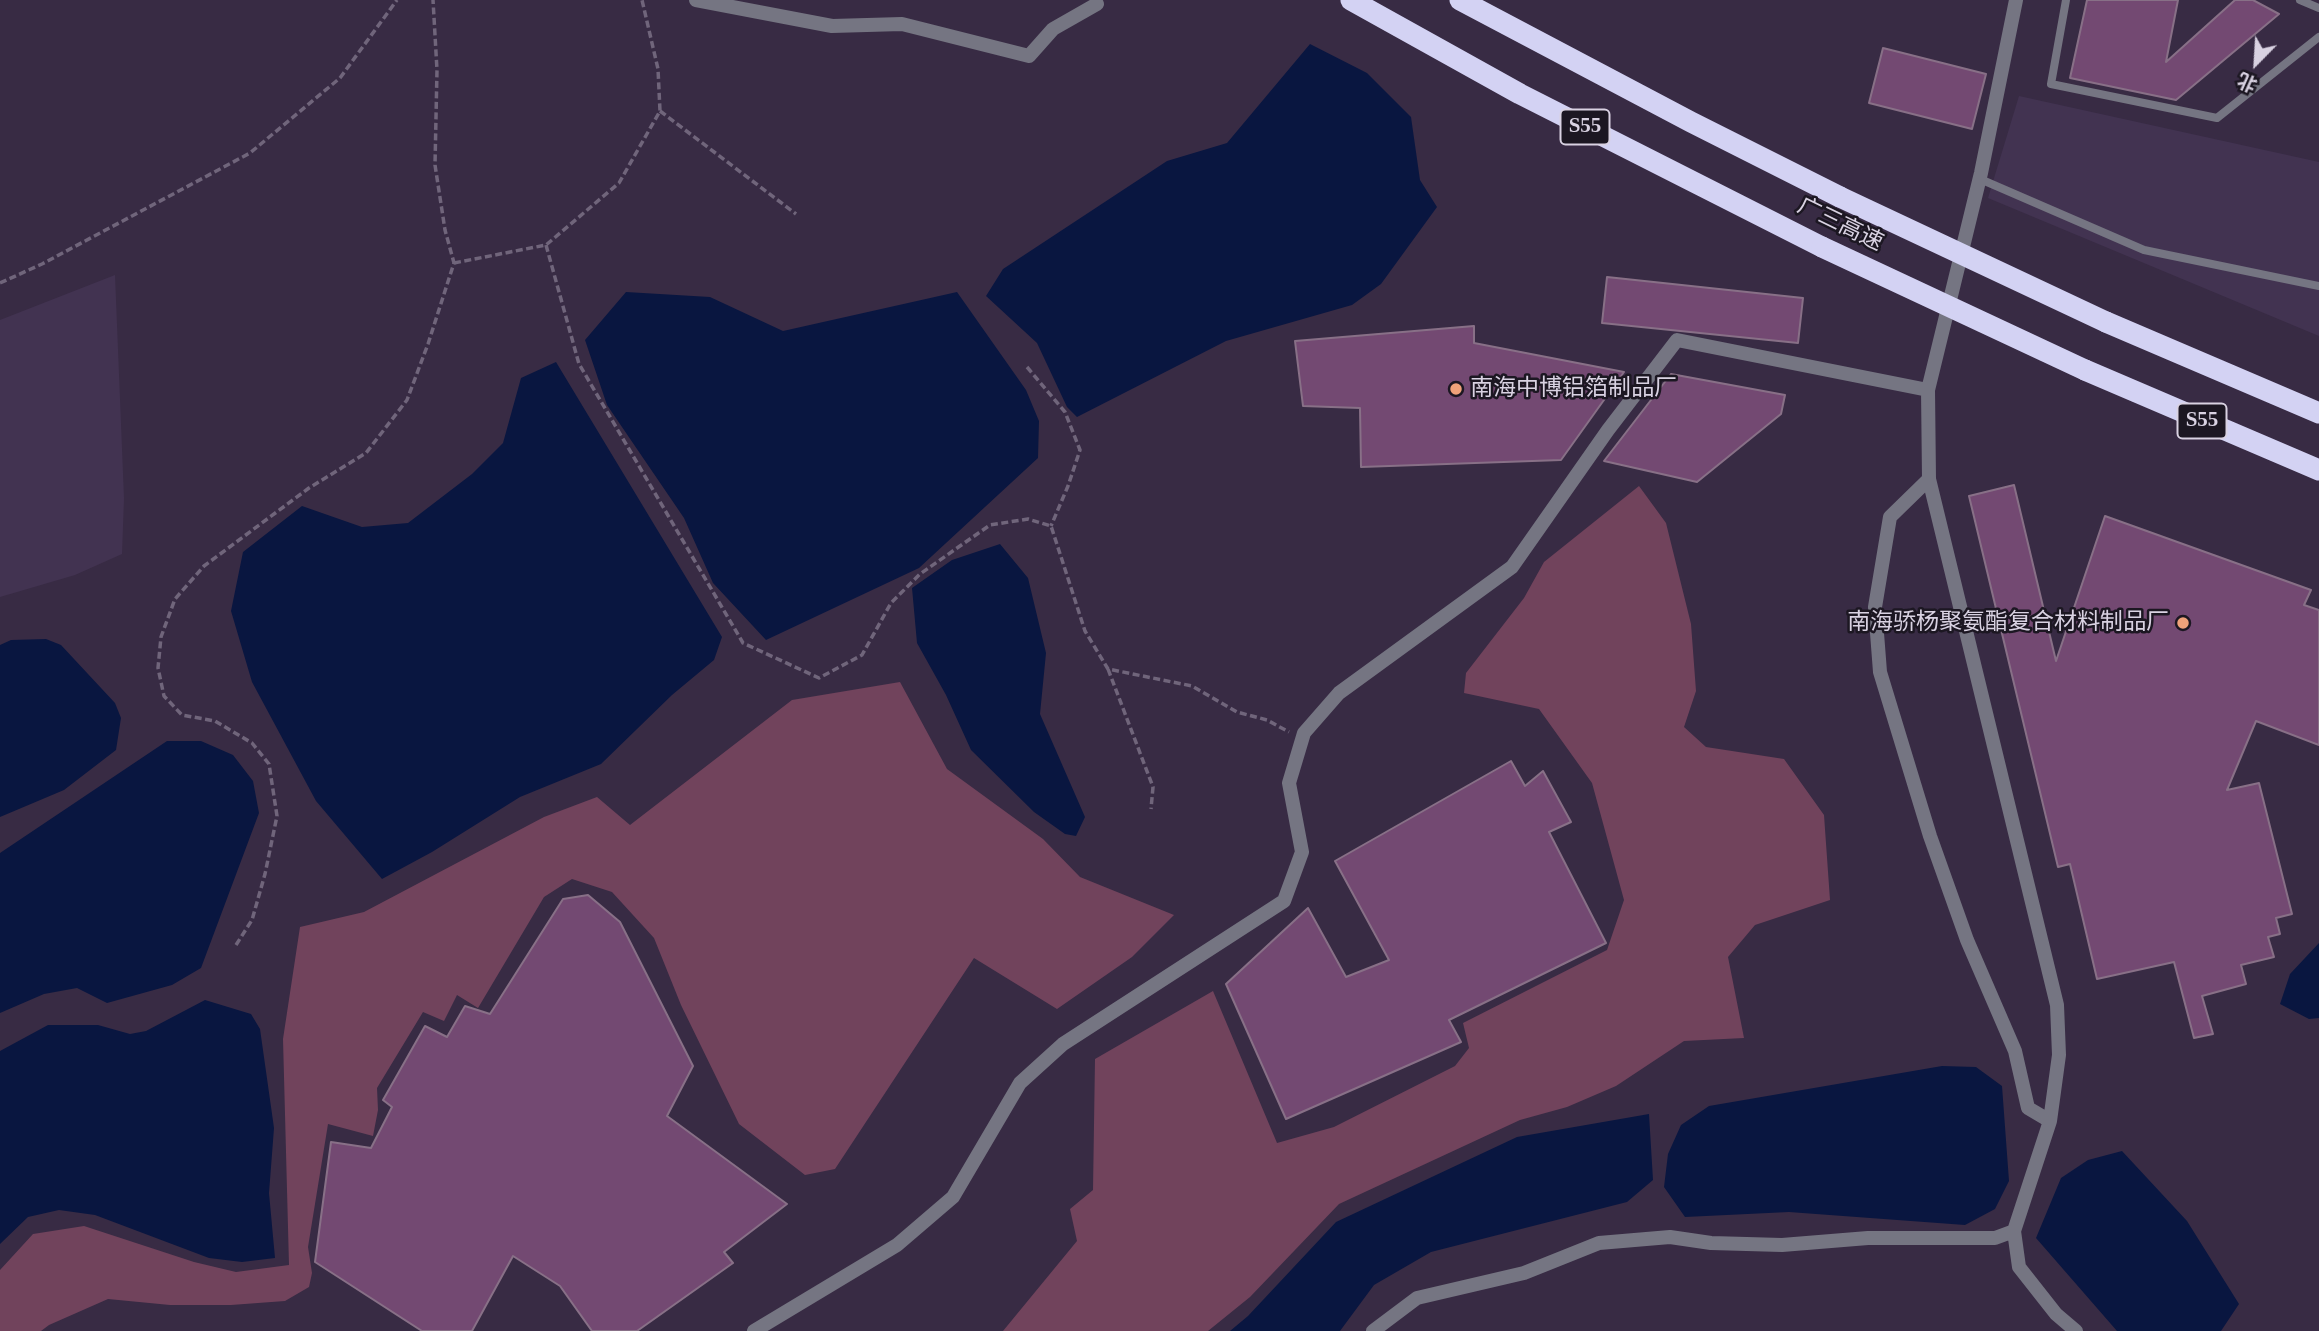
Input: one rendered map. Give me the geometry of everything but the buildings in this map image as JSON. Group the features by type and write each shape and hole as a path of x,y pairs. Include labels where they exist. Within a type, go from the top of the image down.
{"highway":[{"name":"广三高速","path":"1352,0 1531,100 1822,247 2085,370 2319,470"},
{"name":"广三高速","path":"1460,0 1678,116 1840,197 2106,322 2319,413"}],"street":[{"path":"696,0 832,26 902,24 1029,56 1053,29 1097,4"},
{"path":"2017,0 1980,179 1928,390 1929,479 2057,1005 2059,1055 2050,1121 2014,1231 2019,1268 2056,1314 2076,1331"},
{"path":"754,1331 897,1245 953,1197 1020,1083 1063,1044 1284,901 1302,852 1289,783 1304,733 1339,693 1512,567 1608,430 1678,340 1928,390"},
{"path":"1929,479 1891,517 1875,607 1880,671 1930,836 1972,953 2015,1051 2028,1108 2050,1121"},
{"path":"1373,1331 1417,1298 1524,1273 1599,1243 1670,1237 1711,1243 1782,1245 1868,1238 1995,1238 2014,1231"}],"lane":[{"path":"2066,0 2051,84 2217,118 2319,37"},
{"path":"2300,0 2319,8"},
{"path":"1980,179 2144,250 2319,286"}],"path":[{"path":"0,283 66,252 250,153 340,78 397,0"},
{"path":"236,945 252,920 277,816 269,764 252,743 215,721 182,715 164,696 158,668 161,637 175,599 205,566 309,488 366,453 407,400 454,263 445,230 435,165 437,70 433,0"},
{"path":"454,263 546,244 619,183 660,111 658,69 642,0"},
{"path":"660,111 796,214"},
{"path":"546,244 579,364 743,643 819,678 862,655 891,603 920,574 990,525 1028,519 1051,526"},
{"path":"1027,367 1065,412 1080,450 1051,526 1085,631 1108,669 1153,787 1151,809"},
{"path":"1108,669 1192,686 1237,712 1267,720 1302,739"}],"shaded area":[{"path":"2019,96 2319,162 2319,336 1988,198"},
{"path":"115,275 124,498 122,554 75,575 0,597 0,320"},
{"path":"1639,486 1666,523 1691,624 1696,691 1684,727 1706,747 1784,759 1824,815 1830,900 1755,925 1728,957 1744,1038 1684,1041 1616,1086 1567,1107 1520,1120 1339,1204 1250,1297 1208,1331 1003,1331 1077,1241 1070,1209 1093,1190 1095,1059 1213,991 1277,1143 1334,1127 1455,1066 1469,1048 1463,1023 1607,950 1624,900 1592,783 1539,709 1464,693 1466,673 1524,598 1544,562"},
{"path":"900,682 947,769 1043,839 1080,877 1174,915 1132,957 1057,1009 974,958 835,1169 805,1175 739,1124 681,1005 654,938 612,892 572,879 544,897 478,1008 457,995 444,1021 423,1012 377,1088 378,1110 373,1136 328,1124 308,1247 312,1273 309,1287 285,1301 231,1305 170,1305 108,1299 41,1331 0,1331 0,1270 33,1234 84,1226 194,1262 236,1272 289,1265 283,1039 300,927 364,912 544,817 597,797 630,825 792,700"}],"water":[{"path":"1310,44 1367,73 1411,117 1420,180 1437,207 1381,284 1352,305 1226,341 1077,417 1067,407 1037,343 986,296 1003,269 1167,161 1227,143"},
{"path":"626,292 710,297 783,331 957,292 1026,390 1039,421 1038,458 919,568 766,640 713,583 684,518 607,405 585,340"},
{"path":"556,362 722,637 714,660 672,695 601,764 520,797 432,852 382,879 316,801 252,682 231,611 243,552 302,506 362,527 408,523 472,474 503,443 521,378"},
{"path":"1000,544 1028,578 1046,653 1040,714 1085,817 1076,836 1065,834 1034,812 971,750 946,695 917,643 912,588 952,560"},
{"path":"46,639 61,645 115,703 121,718 116,750 64,790 0,817 0,645 11,640"},
{"path":"167,741 201,741 233,755 253,781 259,813 201,968 172,985 107,1003 77,988 44,994 0,1013 0,853"},
{"path":"2319,943 2319,1018 2309,1019 2280,1004 2290,974"},
{"path":"205,1000 251,1014 260,1029 274,1128 269,1193 275,1258 242,1262 209,1258 95,1215 59,1210 28,1217 0,1244 0,1051 48,1025 98,1025 130,1034 146,1031"},
{"path":"1942,1066 1976,1067 2002,1086 2009,1181 1995,1209 1965,1225 1789,1212 1685,1217 1664,1187 1668,1154 1681,1125 1709,1106"},
{"path":"1649,1114 1653,1180 1627,1202 1431,1252 1374,1285 1340,1331 1230,1331 1248,1316 1336,1222 1517,1137"},
{"path":"2122,1151 2187,1221 2239,1304 2221,1331 2117,1331 2036,1238 2061,1178 2088,1160"}],"place":[{"name":"南海中博铝箔制品厂","path":"1456,389"},
{"name":"南海骄杨聚氨酯复合材料制品厂","path":"2183,623"}]}
